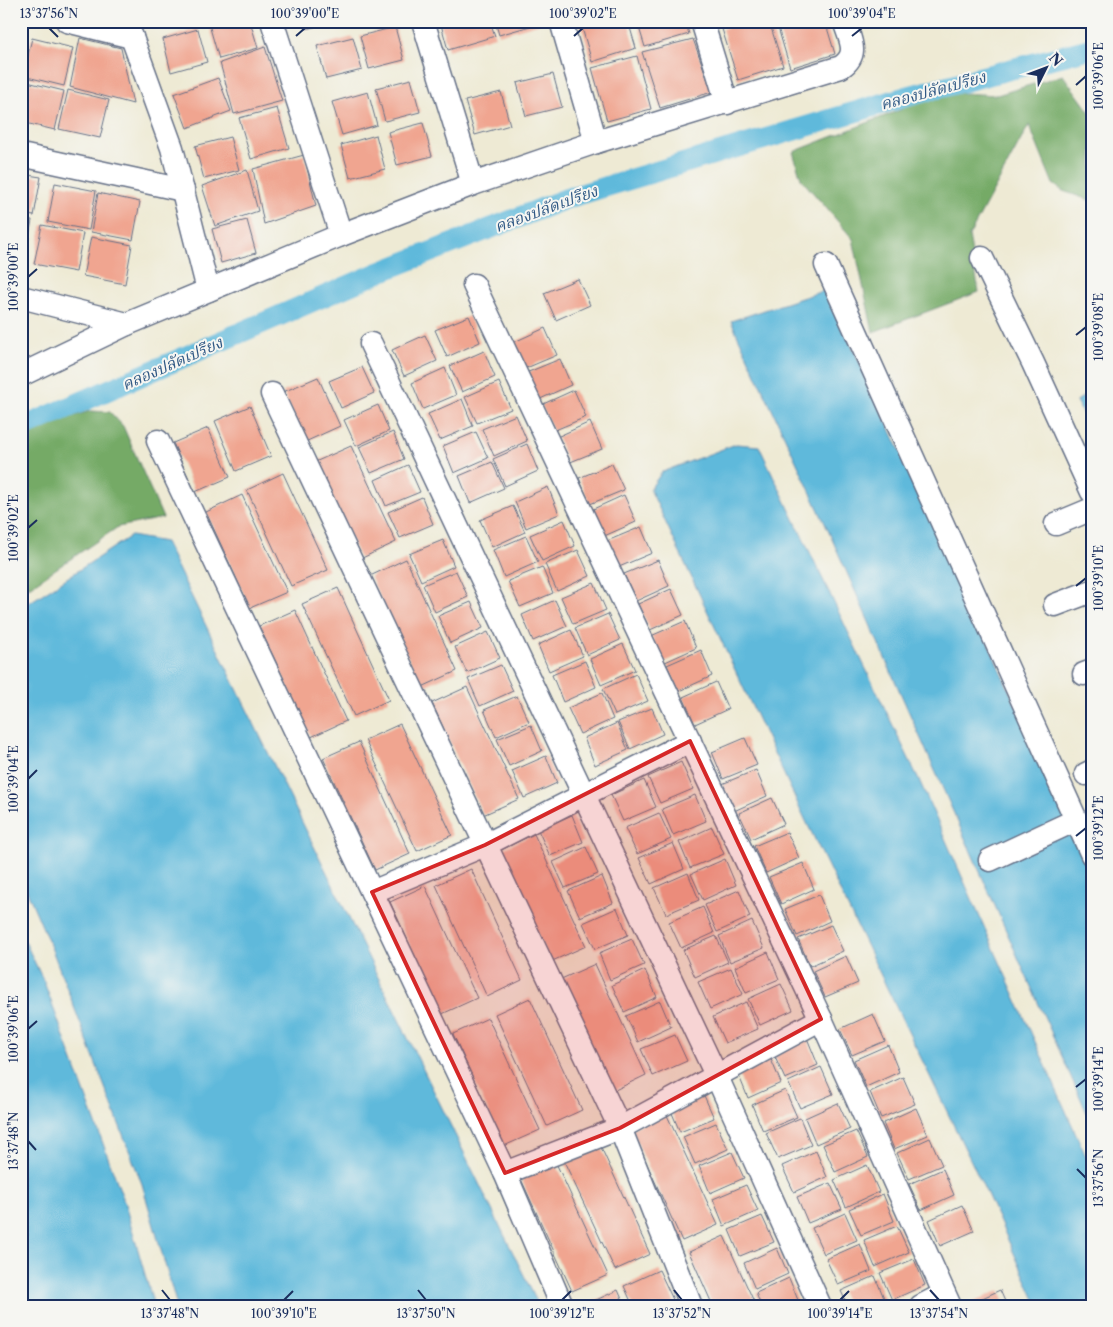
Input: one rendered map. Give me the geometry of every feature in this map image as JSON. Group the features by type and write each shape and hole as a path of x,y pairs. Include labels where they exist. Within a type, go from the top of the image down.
{"street":[{"path":"67,21 129,29 172,148 208,290"},
{"path":"272,21 340,235"},
{"path":"423,21 473,184"},
{"path":"561,21 596,142"},
{"path":"702,21 727,103"},
{"path":"21,375 127,324 340,235 473,184 596,142 727,103 845,64 850,61 853,53 844,21"},
{"path":"21,155 183,190"},
{"path":"982,258 1092,492"},
{"path":"826,266 1092,855"},
{"path":"474,285 820,1019 947,1300 921,1306"},
{"path":"21,297 127,324"},
{"path":"371,344 717,1076 820,1306"},
{"path":"272,394 620,1128 691,1306"},
{"path":"158,442 505,1173 562,1306"},
{"path":"1056,524 1092,509"},
{"path":"1055,605 1092,591"},
{"path":"372,892 485,845 690,741"},
{"path":"990,860 1076,820"},
{"path":"505,1173 620,1128 820,1019"}],"highlighted area":[{"path":"690,741 821,1019 620,1128 505,1173 372,892 485,845"}],"green space":[{"path":"1063,75 1092,115 1092,201 1063,191 1053,184 1029,125 969,236 979,292 873,332 853,239 801,179 793,152 900,110 927,91 997,95"},
{"path":"90,411 110,412 123,426 163,518 118,527 29,587 21,578 21,439 41,426"}],"water":[{"path":"826,290 967,596 1092,876 1092,1124 828,530 731,321"},
{"path":"1092,392 1092,431 1076,401"},
{"path":"736,444 759,446 920,782 1092,1170 1092,1306 1038,1306 988,1196 805,819 650,489 662,472"},
{"path":"131,536 165,542 539,1306 177,1306 142,1184 53,952 21,877 21,608"},
{"path":"21,933 44,982 124,1201 154,1306 21,1306"}],"building":[{"path":"208,21 250,21 258,48 219,59"},
{"path":"303,21 333,21 333,22 306,29"},
{"path":"440,21 490,21 495,36 448,50"},
{"path":"495,21 544,21 544,22 499,35"},
{"path":"580,21 628,21 636,48 592,62"},
{"path":"637,21 685,21 689,34 645,47"},
{"path":"748,21 769,21 783,66 738,80 722,29"},
{"path":"776,21 825,21 835,54 790,68"},
{"path":"395,27 404,60 369,69 360,36"},
{"path":"198,29 207,62 171,72 163,39"},
{"path":"353,37 362,70 326,79 317,46"},
{"path":"32,38 73,48 64,86 23,76"},
{"path":"80,38 121,48 133,104 70,87"},
{"path":"693,39 712,92 660,108 642,52"},
{"path":"265,47 282,101 234,114 220,63"},
{"path":"637,56 651,109 607,121 592,68"},
{"path":"553,74 562,107 526,116 517,83"},
{"path":"218,78 231,111 187,128 174,94"},
{"path":"411,79 420,112 385,121 376,88"},
{"path":"23,81 64,91 55,130 21,122"},
{"path":"68,90 109,100 100,138 59,129"},
{"path":"368,92 377,125 342,135 332,102"},
{"path":"501,92 510,125 475,135 465,101"},
{"path":"277,108 289,148 251,159 239,118"},
{"path":"423,123 432,156 397,165 388,132"},
{"path":"376,135 385,169 350,178 341,145"},
{"path":"230,137 239,170 204,179 195,146"},
{"path":"304,155 316,206 264,224 253,169"},
{"path":"247,170 258,211 215,226 202,186"},
{"path":"21,174 41,177 34,216 21,214"},
{"path":"55,183 96,191 89,230 48,222"},
{"path":"98,193 140,202 133,240 91,232"},
{"path":"21,218 32,220 25,259 21,258"},
{"path":"247,220 256,253 221,263 212,229"},
{"path":"42,225 83,233 76,272 34,264"},
{"path":"91,237 132,245 125,284 83,276"},
{"path":"578,279 590,305 556,320 544,293"},
{"path":"469,316 480,342 447,357 435,330"},
{"path":"545,328 557,355 524,369 512,343"},
{"path":"425,335 437,361 404,376 392,350"},
{"path":"484,351 495,377 462,392 450,366"},
{"path":"560,359 571,385 538,400 526,373"},
{"path":"362,367 374,393 341,408 329,381"},
{"path":"445,368 456,395 423,409 412,383"},
{"path":"318,377 340,426 305,442 283,392"},
{"path":"499,382 511,409 477,423 465,397"},
{"path":"574,390 586,417 553,431 541,405"},
{"path":"462,399 473,426 440,440 428,414"},
{"path":"378,405 389,431 356,446 344,420"},
{"path":"250,406 271,456 236,471 215,421"},
{"path":"516,415 527,441 494,456 482,429"},
{"path":"590,422 602,449 568,463 557,437"},
{"path":"208,428 230,477 195,492 173,443"},
{"path":"393,432 404,459 371,473 359,447"},
{"path":"476,432 488,458 454,473 443,446"},
{"path":"527,444 538,471 505,486 493,459"},
{"path":"351,446 396,542 360,559 315,462"},
{"path":"492,462 504,488 470,503 459,476"},
{"path":"612,464 624,490 590,504 579,478"},
{"path":"408,465 420,492 386,506 375,480"},
{"path":"283,473 328,570 291,586 247,490"},
{"path":"548,487 559,514 526,528 515,502"},
{"path":"242,495 287,592 250,608 206,512"},
{"path":"624,495 636,522 602,537 591,510"},
{"path":"422,497 433,524 400,538 388,512"},
{"path":"513,506 525,532 492,547 480,520"},
{"path":"564,520 575,546 542,561 530,535"},
{"path":"641,527 652,553 619,567 607,541"},
{"path":"526,536 538,562 504,577 493,550"},
{"path":"443,540 454,566 421,581 409,554"},
{"path":"578,550 590,576 557,591 545,564"},
{"path":"406,559 457,671 422,687 370,576"},
{"path":"658,560 669,586 636,601 624,574"},
{"path":"542,567 553,593 520,607 508,581"},
{"path":"456,571 468,597 435,612 423,585"},
{"path":"594,583 606,610 573,624 561,597"},
{"path":"338,588 389,700 354,716 302,604"},
{"path":"671,589 683,615 650,630 638,604"},
{"path":"555,600 567,626 533,641 522,615"},
{"path":"471,602 483,628 450,643 438,616"},
{"path":"295,610 346,721 311,737 259,626"},
{"path":"608,614 620,640 587,655 575,628"},
{"path":"685,621 696,648 663,663 651,636"},
{"path":"571,630 583,656 549,671 538,645"},
{"path":"488,632 500,658 467,673 455,647"},
{"path":"623,644 635,670 601,685 590,659"},
{"path":"701,650 712,676 679,691 667,665"},
{"path":"585,661 596,687 563,702 552,675"},
{"path":"501,665 513,691 480,706 468,679"},
{"path":"636,674 648,701 615,715 603,689"},
{"path":"716,682 728,709 695,724 683,697"},
{"path":"467,687 519,799 483,815 432,703"},
{"path":"602,693 613,719 580,734 568,708"},
{"path":"517,696 529,722 496,737 484,710"},
{"path":"652,708 663,734 630,749 618,722"},
{"path":"617,723 628,750 595,765 584,738"},
{"path":"400,724 452,835 417,851 365,740"},
{"path":"531,725 542,751 509,766 497,739"},
{"path":"745,738 757,765 723,779 712,752"},
{"path":"359,742 410,854 375,870 323,758"},
{"path":"546,756 557,783 524,798 512,771"},
{"path":"681,762 693,789 660,803 648,777"},
{"path":"756,770 767,796 734,811 722,784"},
{"path":"644,780 656,807 623,821 611,795"},
{"path":"695,795 706,821 673,835 662,809"},
{"path":"772,798 784,824 751,839 739,813"},
{"path":"659,813 671,839 637,854 625,828"},
{"path":"572,815 583,842 550,856 538,830"},
{"path":"712,827 724,854 690,868 679,842"},
{"path":"787,832 799,858 766,873 754,846"},
{"path":"534,834 586,946 550,962 499,851"},
{"path":"673,843 684,869 651,884 639,858"},
{"path":"586,847 598,874 565,888 553,862"},
{"path":"725,859 736,885 703,900 691,874"},
{"path":"803,863 814,889 781,904 769,877"},
{"path":"471,869 522,980 487,997 436,885"},
{"path":"688,873 699,900 666,914 654,888"},
{"path":"602,876 613,903 580,917 568,891"},
{"path":"425,886 477,998 442,1014 390,902"},
{"path":"739,890 750,917 717,932 705,905"},
{"path":"819,895 830,921 797,936 785,909"},
{"path":"703,907 714,933 681,948 669,922"},
{"path":"617,908 628,935 595,949 583,923"},
{"path":"752,921 764,948 730,962 719,936"},
{"path":"831,925 843,951 810,966 798,939"},
{"path":"716,936 728,962 695,977 683,950"},
{"path":"632,939 644,965 610,980 599,953"},
{"path":"768,952 779,979 746,993 735,967"},
{"path":"846,956 858,983 825,997 813,971"},
{"path":"595,964 646,1075 611,1092 559,980"},
{"path":"731,968 743,994 710,1009 698,982"},
{"path":"645,970 657,997 624,1012 612,985"},
{"path":"781,984 793,1010 760,1025 748,999"},
{"path":"530,998 582,1110 547,1126 495,1014"},
{"path":"660,1001 671,1027 638,1042 626,1016"},
{"path":"746,1002 758,1029 725,1043 713,1017"},
{"path":"873,1014 885,1041 852,1055 840,1029"},
{"path":"488,1018 540,1130 504,1146 453,1034"},
{"path":"675,1035 687,1061 653,1076 641,1049"},
{"path":"807,1038 818,1065 785,1079 773,1053"},
{"path":"888,1045 899,1072 866,1087 854,1060"},
{"path":"770,1057 781,1083 748,1098 737,1071"},
{"path":"821,1067 833,1094 800,1108 788,1082"},
{"path":"903,1077 915,1104 881,1118 870,1092"},
{"path":"785,1090 797,1117 763,1131 752,1105"},
{"path":"702,1091 714,1118 680,1132 669,1106"},
{"path":"838,1103 850,1129 816,1144 805,1118"},
{"path":"916,1108 928,1135 894,1149 883,1123"},
{"path":"666,1113 718,1225 682,1241 631,1129"},
{"path":"800,1118 811,1145 778,1159 766,1133"},
{"path":"716,1123 728,1149 695,1164 683,1137"},
{"path":"856,1131 868,1157 835,1172 823,1145"},
{"path":"930,1138 942,1165 909,1179 897,1153"},
{"path":"599,1143 650,1254 615,1270 563,1159"},
{"path":"816,1151 827,1177 794,1192 782,1166"},
{"path":"732,1152 744,1178 710,1193 699,1166"},
{"path":"556,1163 608,1275 572,1291 521,1179"},
{"path":"867,1165 879,1192 846,1207 834,1180"},
{"path":"943,1169 954,1195 921,1210 909,1184"},
{"path":"830,1183 842,1209 808,1223 797,1197"},
{"path":"746,1185 758,1211 724,1226 713,1199"},
{"path":"883,1194 894,1221 861,1235 849,1209"},
{"path":"962,1205 974,1231 940,1246 929,1220"},
{"path":"845,1213 857,1240 824,1254 812,1228"},
{"path":"762,1216 774,1242 740,1256 729,1230"},
{"path":"897,1226 909,1252 875,1267 864,1240"},
{"path":"724,1236 756,1306 713,1306 689,1252"},
{"path":"860,1244 871,1271 838,1285 826,1259"},
{"path":"777,1248 788,1274 755,1289 744,1263"},
{"path":"914,1259 925,1285 892,1300 880,1273"},
{"path":"659,1270 676,1306 633,1306 624,1286"},
{"path":"875,1276 886,1303 879,1306 848,1306 841,1291"},
{"path":"789,1278 800,1305 761,1306 756,1293"},
{"path":"618,1290 625,1306 583,1306"},
{"path":"1000,1290 1007,1306 965,1306"}],"waterway":[{"name":"คลองปลัดเปรียง","path":"21,428 380,272 568,198 905,97 1092,48"}]}
